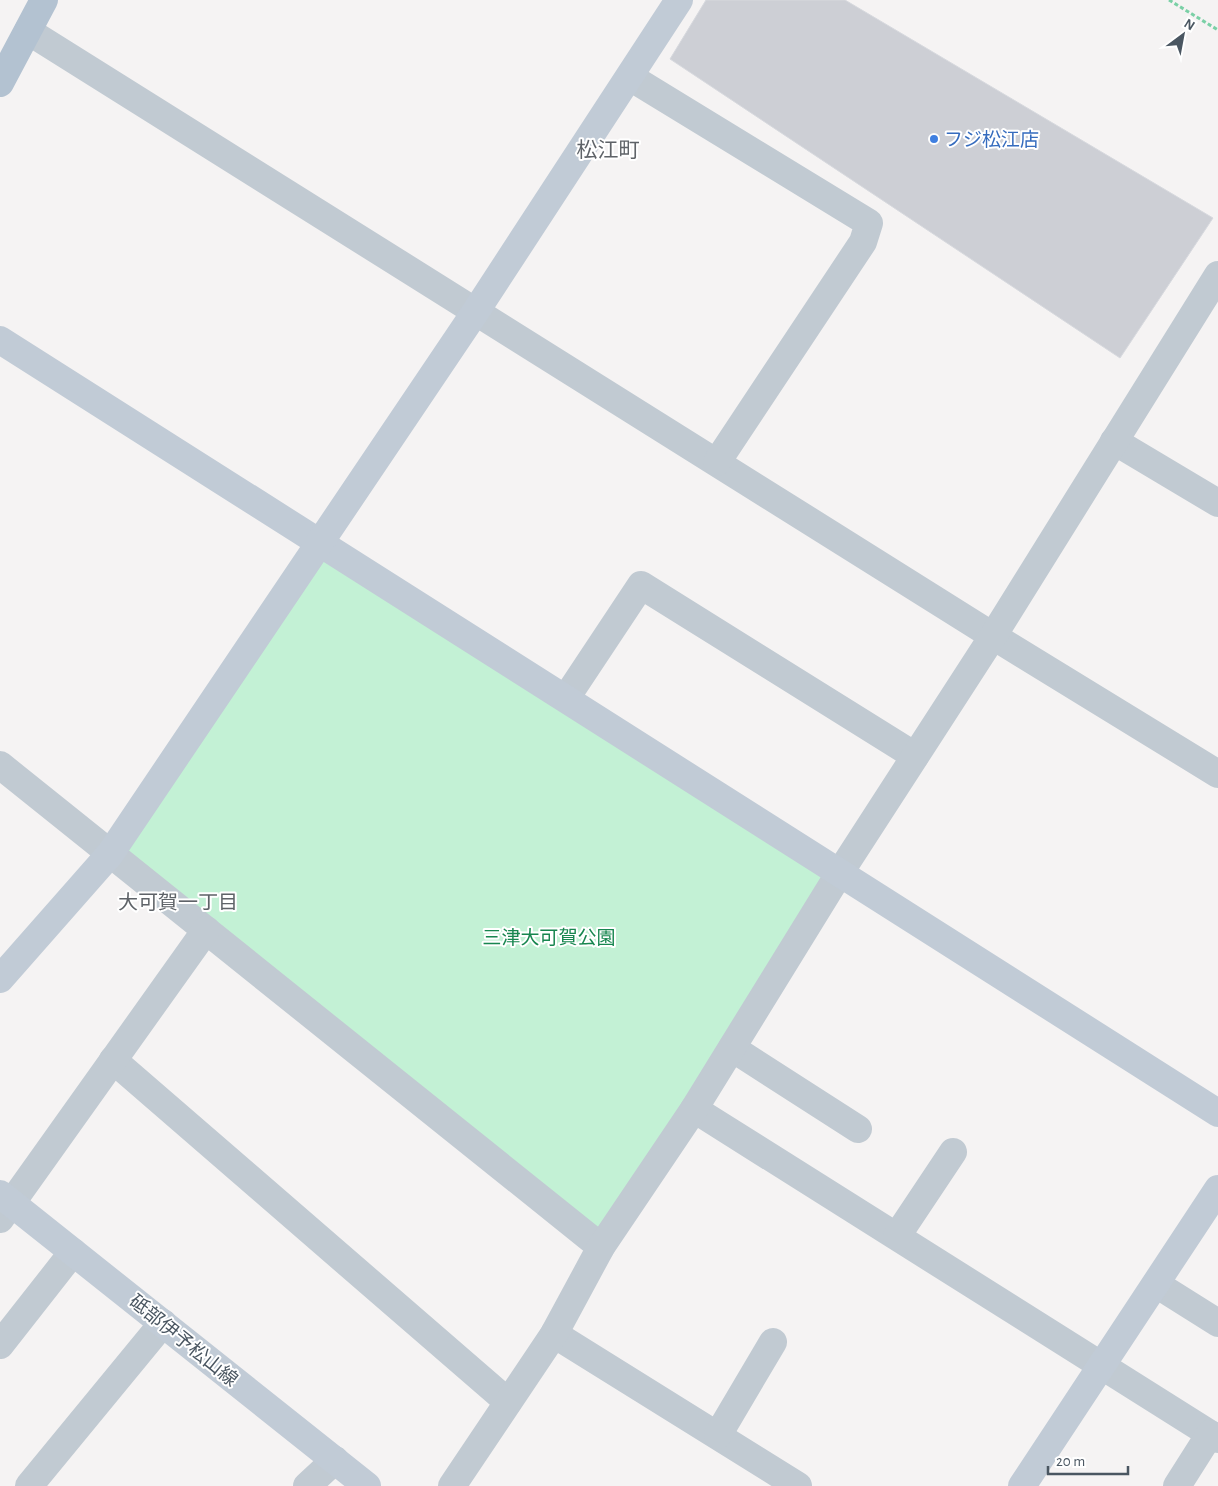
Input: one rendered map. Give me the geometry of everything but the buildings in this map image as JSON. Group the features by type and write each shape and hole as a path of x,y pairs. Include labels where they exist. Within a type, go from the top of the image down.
{"main road":[{"path":"0,83 44,0"}],"street":[{"path":"0,979 110,854 476,312 679,0"},
{"path":"28,31 993,636 1218,774"},
{"path":"630,77 869,223 863,242 716,462"},
{"path":"452,1486 554,1334 601,1247 694,1109 839,874 993,636 1218,275"},
{"path":"0,340 322,541 839,874 1218,1113"},
{"path":"1114,441 1218,503"},
{"path":"566,698 641,585 915,756"},
{"path":"0,766 601,1247"},
{"path":"4,1205 113,1060 206,930"},
{"path":"732,1048 858,1129"},
{"path":"113,1060 508,1402"},
{"path":"694,1109 1214,1436 1177,1486"},
{"path":"897,1236 954,1152"},
{"path":"1022,1486 1218,1189"},
{"name":"砥部伊予松山線","path":"4,1205 74,1252 367,1486"},
{"path":"0,1345 74,1252"},
{"path":"1156,1284 1218,1323"},
{"path":"29,1486 163,1323"},
{"path":"554,1334 798,1486"},
{"path":"718,1435 773,1342"},
{"path":"307,1486 335,1460"}],"path":[{"path":"1169,0 1218,30"}],"green space":[{"name":"三津大可賀公園","path":"324,554 826,876 599,1236 121,853"}],"place":[{"name":"フジ松江店","path":"934,139"}],"district":[{"name":"松江町","path":"608,150"},
{"name":"大可賀一丁目","path":"178,902"}]}
